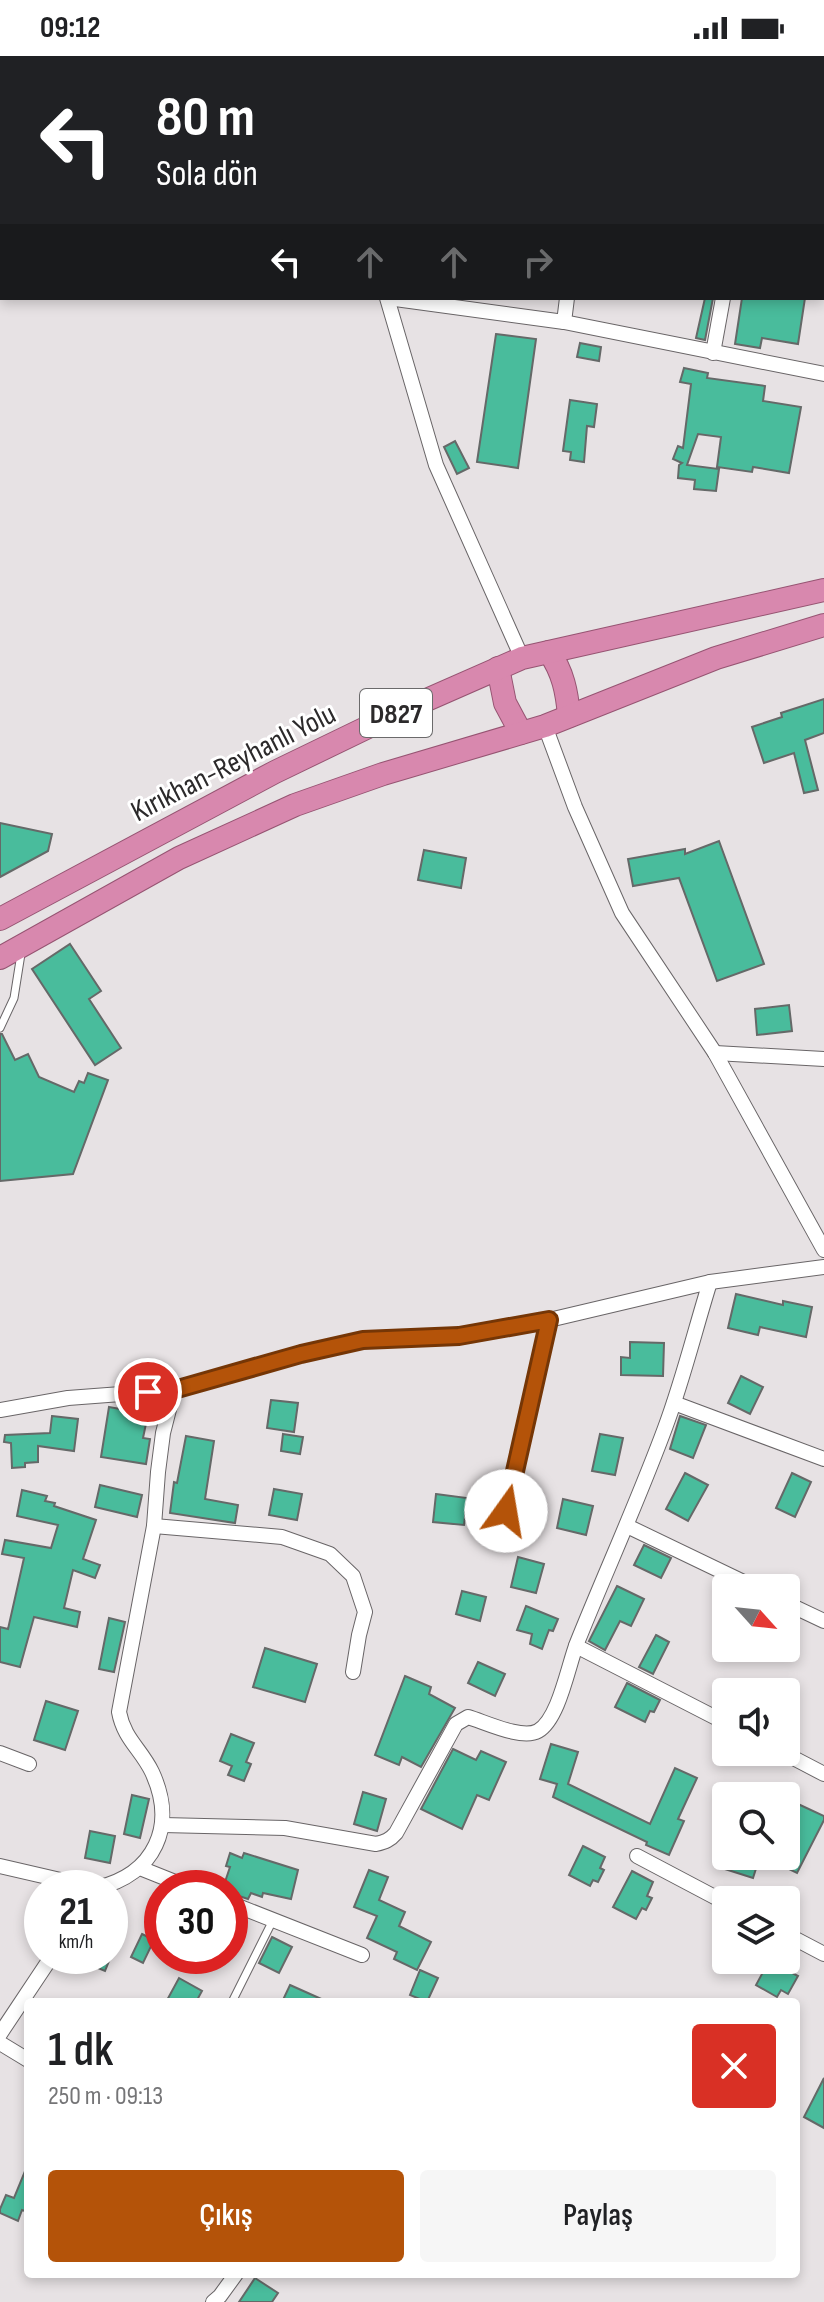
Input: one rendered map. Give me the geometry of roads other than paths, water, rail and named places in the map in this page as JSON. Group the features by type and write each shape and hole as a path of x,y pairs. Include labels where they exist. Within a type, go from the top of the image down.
{"highway":[{"name":"Kırıkhan-Reyhanlı Yolu","path":"0,919 287,766 522,658 824,590"},
{"name":"Kırıkhan-Reyhanlı Yolu","path":"0,958 179,858 268,816 383,774 545,726 716,658 824,625"},
{"path":"549,652 563,679 569,716"},
{"path":"498,668 505,703 521,733"}],"street":[{"path":"389,300 436,465 522,658"},
{"path":"403,300 564,322 824,374"},
{"path":"564,322 567,300"},
{"path":"713,353 723,300"},
{"path":"545,726 575,807 622,913 715,1053 824,1250"},
{"path":"715,1053 824,1059"},
{"path":"0,1410 68,1398 174,1390 363,1340 459,1336 549,1320 710,1282 824,1267"},
{"path":"163,1825 285,1828 376,1844 385,1842 396,1833 461,1719 468,1717 522,1734 535,1733 547,1725 674,1403 710,1282"},
{"path":"506,1511 549,1320"},
{"path":"128,1875 140,1868 151,1855 163,1825 160,1796 151,1771 125,1734 119,1712 154,1526 163,1433 174,1390"},
{"path":"674,1403 824,1459"},
{"path":"154,1526 282,1537 330,1554 353,1576 365,1612 353,1672"},
{"path":"627,1526 727,1574"},
{"path":"800,1610 824,1621"},
{"path":"576,1646 712,1716"},
{"path":"0,1753 29,1764"},
{"path":"800,1761 824,1774"},
{"path":"637,1856 712,1896"},
{"path":"0,1866 24,1872"},
{"path":"140,1868 145,1870"},
{"path":"248,1910 362,1955"},
{"path":"800,1941 824,1954"},
{"path":"0,2034 40,1974"},
{"path":"0,2043 24,2058"},
{"path":"213,2302 233,2278"}],"lane":[{"path":"0,1028 14,998 22,946"},
{"path":"234,1998 273,1920"}]}
